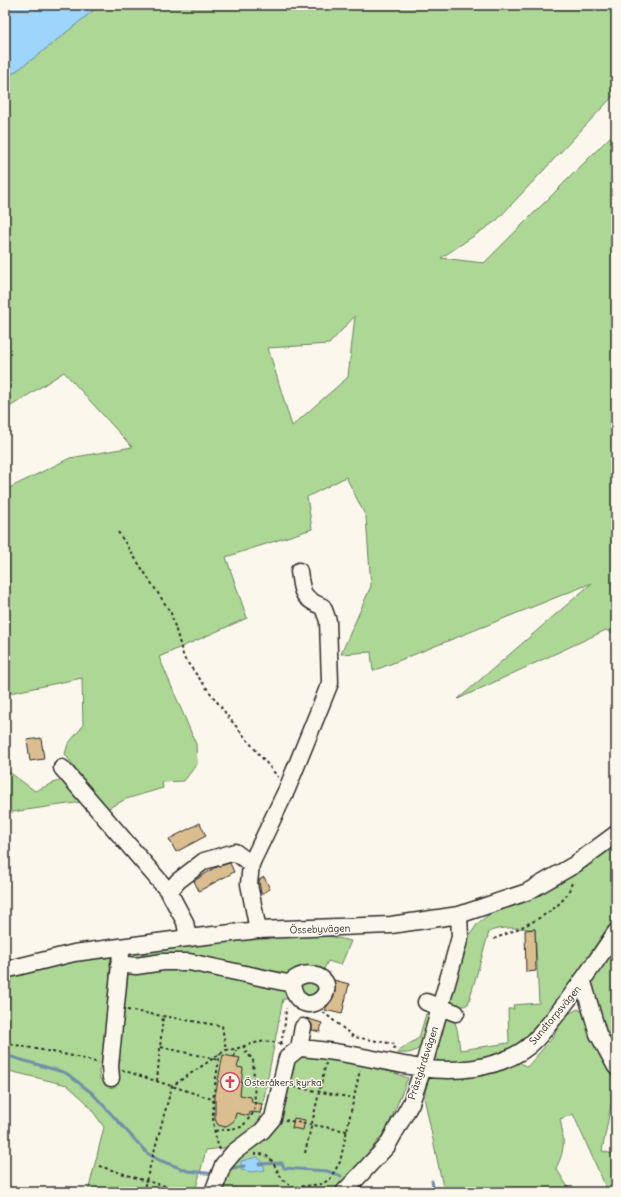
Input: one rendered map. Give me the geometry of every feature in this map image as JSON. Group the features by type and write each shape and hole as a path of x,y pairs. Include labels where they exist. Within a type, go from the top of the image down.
{"street":[{"path":"258,930 249,884 251,864 287,789 330,683 328,621 323,608 310,602 302,592 299,571"},
{"path":"62,768 169,892 185,922 188,938"},
{"name":"Össebyvägen","path":"5,970 74,953 188,938 258,930 391,925 460,915 527,892 574,865 616,834"},
{"path":"169,892 178,881 204,861 235,852 251,864"},
{"name":"Prästgårdsvägen","path":"344,1192 387,1146 411,1102 423,1068 433,1004 460,937 460,915"},
{"name":"Sundtorpsvägen","path":"298,1049 329,1050 423,1068 466,1069 496,1063 523,1051 539,1036 582,982 616,932"},
{"path":"110,1072 119,964 122,947"},
{"path":"119,964 136,966 163,962 189,962 292,984"},
{"path":"213,1192 223,1165 226,1161 273,1118 287,1058 298,1049 308,1014 326,992 326,983 322,978 312,973 300,975 293,980 292,984 294,994 308,1014"},
{"path":"582,982 598,1034 616,1067"},
{"path":"433,1004 456,1013"}],"path":[{"path":"118,532 171,613 184,658 230,719 287,789"},
{"path":"494,939 540,918 555,907 566,894"},
{"path":"281,1044 286,1008"},
{"path":"122,1009 222,1026 226,1050"},
{"path":"308,1014 354,1037 395,1044"},
{"path":"157,1081 163,1016"},
{"path":"143,1192 172,1086 220,1053 226,1050 236,1050 243,1045 274,1041 298,1049"},
{"path":"5,1043 73,1056 110,1072 157,1081 212,1099"},
{"path":"215,1132 242,1127 254,1112 253,1060 247,1054 243,1045"},
{"path":"161,1047 219,1060"},
{"path":"234,1057 236,1050"},
{"path":"305,1153 329,1050"},
{"path":"220,1053 212,1099 212,1122 219,1148 226,1161"},
{"path":"284,1192 296,1187 322,1184 330,1179 340,1162 362,1057"},
{"path":"281,1085 354,1098"},
{"path":"273,1118 347,1131"},
{"path":"251,1154 265,1155 273,1161 278,1174 286,1183 296,1187"},
{"path":"99,1166 146,1181 189,1192"},
{"path":"605,1192 616,1186"}],"green space":[{"path":"100,5 616,5 616,93 496,221 441,258 484,263 616,131 616,636 606,630 458,699 592,583 373,671 371,652 341,654 371,586 366,517 346,477 307,497 312,529 226,557 247,618 159,657 196,744 197,764 184,781 162,782 163,788 126,799 105,810 65,754 68,744 83,726 82,678 5,694 5,490 70,458 132,447 64,372 5,410 5,79 38,55","holes":["355,316 348,377 292,426 268,348 329,344"]},
{"path":"5,769 35,791 58,781 67,780 82,802 5,813"},
{"path":"616,842 616,915 545,1020 524,1046 489,1060 444,1063 439,1061 433,1055 445,1019 450,1016 457,1027 460,1050 509,1043 508,1009 514,1009 513,1005 539,1003 535,929 512,928 489,932 468,1004 465,1006 457,1006 450,1001 449,998 467,939 478,923 494,911"},
{"path":"325,935 351,941 341,965 328,961 323,971 296,969 286,988 289,999 283,999 258,1129 232,1147 206,1150 195,1192 88,1192 104,1127 86,1102 67,1085 5,1070 5,973 101,954 111,958 104,1055 99,1071 100,1079 112,1081 124,953 233,939"},
{"path":"616,940 616,1061 601,1021 590,977"},
{"path":"312,978 322,987 318,998 302,996 300,985 305,980"},
{"path":"578,1009 588,1015 616,1075 616,1092 611,1105 602,1151 616,1155 616,1192 608,1192 573,1114 560,1119 563,1149 556,1168 571,1192 444,1192 424,1097 428,1081 433,1076 518,1061 527,1067 554,1036 562,1017"},
{"path":"433,1011 430,1027 420,1047 415,1051 408,1053 398,1053 399,1050 419,1038 426,1014"},
{"path":"304,1054 392,1072 408,1078 387,1129 346,1181 332,1192 219,1192 225,1172 242,1151 262,1142 278,1125 295,1061"}],"water":[{"path":"5,5 100,5 38,55 5,79"},
{"path":"257,1157 262,1161 265,1170 252,1172 241,1170 241,1161"}],"building":[{"path":"41,738 44,759 30,761 27,740"},
{"path":"200,823 206,836 176,852 169,839"},
{"path":"230,863 234,872 199,891 194,881 214,868"},
{"path":"264,877 270,889 261,894 259,880"},
{"path":"535,929 536,971 526,972 525,930"},
{"path":"334,980 349,984 342,1014 325,1010 335,992"},
{"path":"306,1018 322,1023 320,1032 312,1030 312,1024"},
{"name":"Österåkers kyrka","path":"223,1055 240,1058 237,1067 243,1068 240,1095 251,1097 252,1102 262,1104 260,1113 250,1112 249,1116 236,1113 234,1121 225,1127 218,1125 215,1119 215,1096"},
{"path":"294,1118 305,1120 303,1130 292,1128"}],"waterway":[{"path":"5,1055 66,1073 92,1093 147,1153 159,1160 188,1171 215,1174"},
{"path":"259,1164 282,1163 284,1168 327,1171 341,1176"},
{"path":"228,1169 244,1166"},
{"path":"432,1181 434,1192"}],"place":[{"name":"Österåkers kyrka","path":"230,1082"}]}
